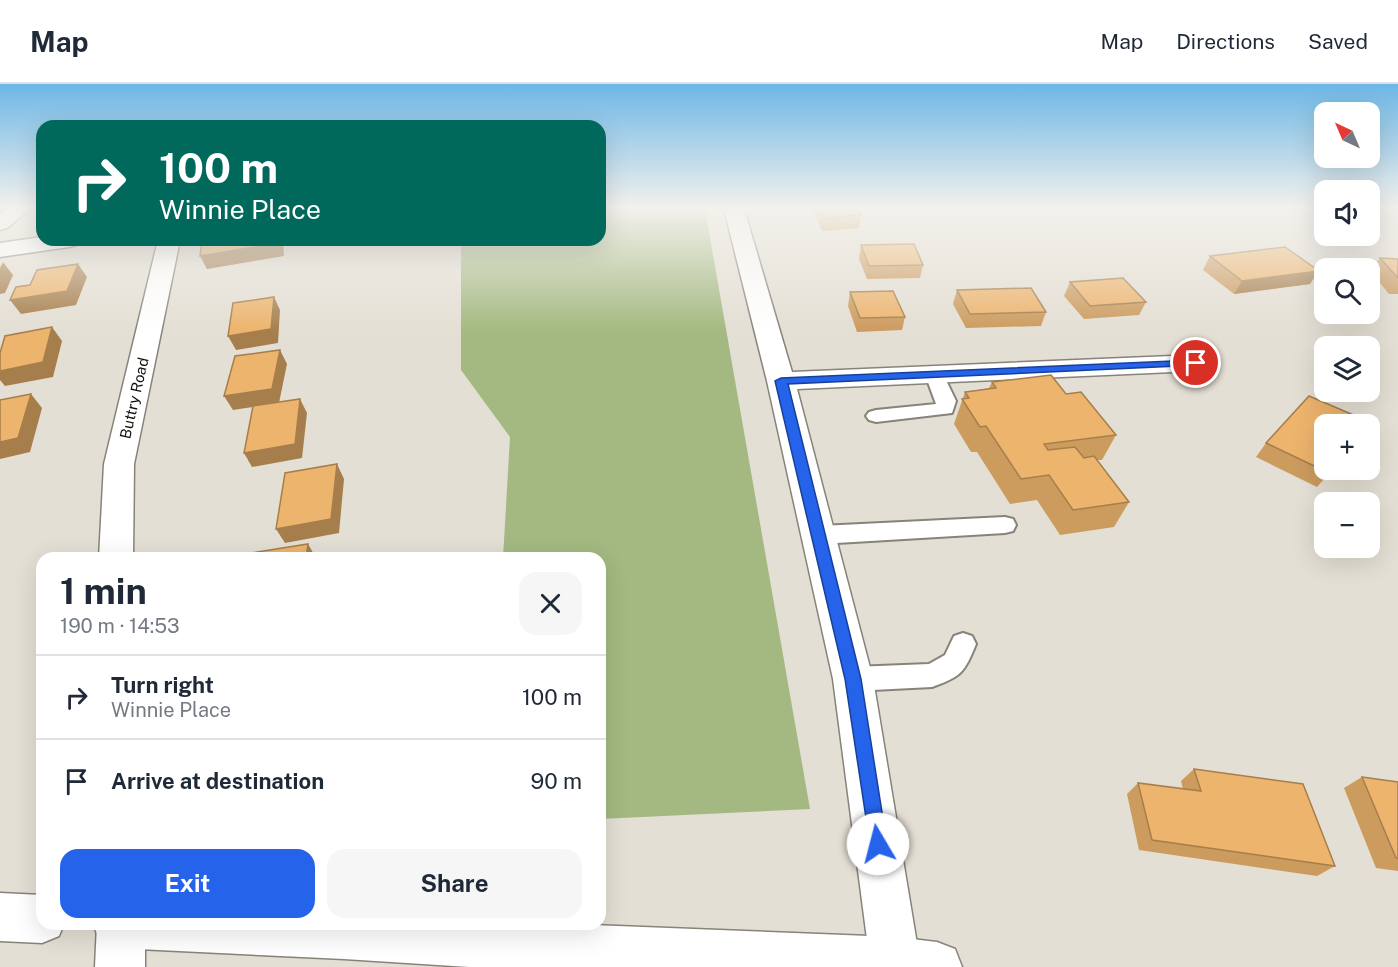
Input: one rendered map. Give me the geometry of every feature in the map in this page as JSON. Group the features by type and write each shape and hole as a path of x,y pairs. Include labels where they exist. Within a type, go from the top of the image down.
{"street":[{"name":"Buttry Road","path":"116,552 119,464 167,250"},
{"path":"254,930 600,951 910,965 853,679 781,381 745,250"},
{"path":"781,381 1196,363"},
{"path":"0,917 36,919"},
{"path":"119,930 120,967"}],"lane":[{"path":"876,416 945,409 946,401 934,374"},
{"path":"819,535 1005,525"},
{"path":"853,679 932,675 955,663 963,644"}],"green space":[{"path":"461,250 712,250 810,809 606,819 606,552 503,552 510,437 461,370"}],"building":[{"path":"201,250 235,250 200,256"},
{"path":"863,250 917,250 923,265 869,266"},
{"path":"1258,250 1290,250 1314,267 1314,272 1242,281 1210,256"},
{"path":"1380,258 1398,259 1398,278"},
{"path":"78,264 67,291 10,300 16,287 30,285 37,270"},
{"path":"1123,278 1146,302 1090,306 1070,282"},
{"path":"1031,288 1046,312 970,314 957,290"},
{"path":"893,291 905,317 860,318 850,292"},
{"path":"274,297 271,329 228,336 233,303"},
{"path":"52,327 43,362 0,371 0,353 5,336"},
{"path":"280,350 272,389 224,396 235,356"},
{"path":"1051,375 1066,394 1081,392 1116,435 1044,444 1048,450 1075,447 1084,458 1094,456 1129,502 1073,510 1049,475 1021,479 986,426 980,427 962,399 969,398 965,392 996,388 992,382"},
{"path":"31,394 18,438 0,442 0,400"},
{"path":"1309,396 1314,398 1314,402 1323,402 1351,414 1314,414 1314,466 1266,443"},
{"path":"300,399 295,444 244,453 253,406"},
{"path":"337,464 331,519 276,529 285,473"},
{"path":"308,544 307,552 257,552"},
{"path":"1194,769 1303,784 1335,866 1152,840 1138,783 1201,791"},
{"path":"1362,777 1398,782 1398,858 1396,858"}],"route":[{"path":"878,844 853,679 781,381 1196,363"}]}
